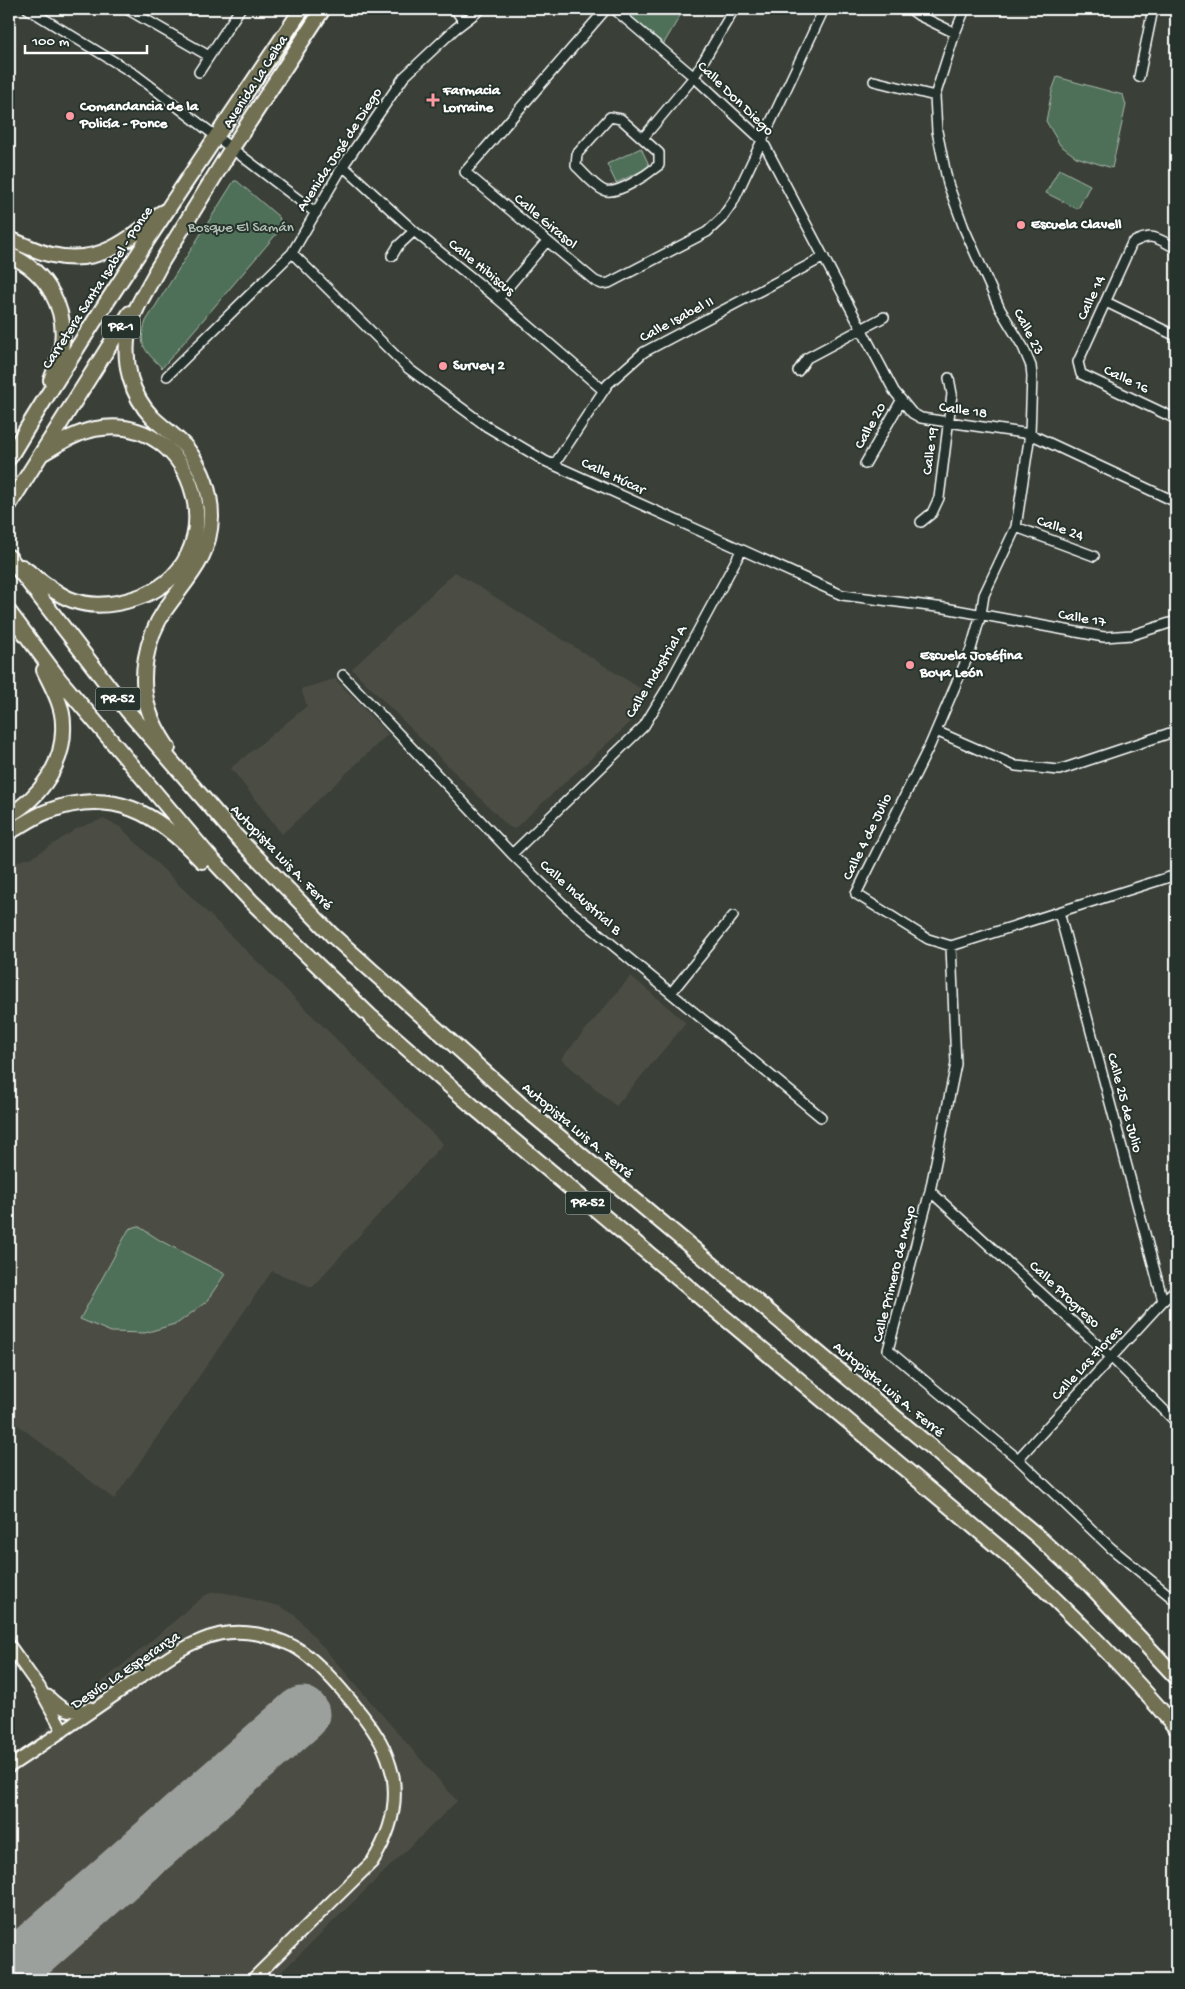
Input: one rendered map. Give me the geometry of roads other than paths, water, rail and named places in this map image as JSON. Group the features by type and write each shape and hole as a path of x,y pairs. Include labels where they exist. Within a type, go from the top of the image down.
{"highway":[{"name":"Avenida La Ceiba","path":"216,137 302,9"},
{"name":"Avenida La Ceiba","path":"232,148 324,9"},
{"name":"Carretera Santa Isabel - Ponce","path":"9,458 37,411 216,137"},
{"name":"PR-1","path":"9,505 232,148"},
{"path":"9,239 54,256 87,257 104,253 123,244 173,203"},
{"path":"9,255 32,268 48,284 62,321 61,350 37,411"},
{"path":"160,265 134,315 128,333 127,366 130,380 144,407 181,442 199,466 210,498 211,517 210,535 202,559 186,584 164,611 155,628 146,662 144,677 145,698 155,726 167,747 235,835"},
{"path":"9,557 47,586 71,600 84,604 111,605 143,596 161,586 173,576 186,559 193,542 196,527 196,508 193,491 180,464 160,443 129,430 112,427 94,429 69,437 40,455"},
{"name":"Autopista Luis A. Ferré","path":"9,557 127,710 235,835 332,935 520,1104 1035,1534 1089,1584 1176,1677"},
{"name":"PR-52","path":"9,612 59,679 202,848 251,901 370,1016 476,1109 1016,1562 1085,1626 1148,1694 1176,1728"},
{"path":"9,815 26,804 38,793 57,759 62,738 63,723 56,694 33,644"},
{"path":"9,832 59,807 90,802 120,804 136,810 162,826 198,857 224,884 251,901"}],"main road":[{"name":"Desvío La Esperanza","path":"9,1767 175,1654 198,1641 228,1633 271,1637 295,1647 315,1662 350,1701 379,1739 389,1763 394,1789 390,1827 379,1851 363,1872 252,1980"},
{"path":"9,1645 39,1687 63,1731"},
{"path":"39,1687 58,1707 68,1711 83,1711 104,1703"}],"street":[{"path":"28,9 136,75 316,214"},
{"path":"127,9 209,56"},
{"path":"199,72 240,9"},
{"path":"455,9 464,22"},
{"name":"Avenida José de Diego","path":"167,376 292,254 343,166 404,77 455,29 481,9"},
{"name":"Calle Girasol","path":"606,9 465,172 595,281 602,284 609,283 706,232 722,219 733,202 824,9"},
{"name":"Calle Don Diego","path":"614,9 694,77 762,140 824,257"},
{"path":"643,138 694,77 734,9"},
{"path":"910,9 918,15 955,33"},
{"path":"874,81 936,96 955,33 965,9"},
{"path":"1139,77 1152,9"},
{"name":"Calle 23","path":"936,96 938,131 948,184 964,228 1000,310 1023,347 1031,366 1030,434 1016,527 984,595 981,614"},
{"path":"610,118 621,118 643,138 659,153 659,165 647,175 612,192 604,191 576,166 578,154 610,118"},
{"name":"Calle Hibiscus","path":"343,166 414,231 498,299 603,390"},
{"path":"392,256 398,246 414,231"},
{"name":"Calle 14","path":"1091,379 1081,374 1078,362 1132,243 1146,236 1151,236 1176,248"},
{"path":"498,299 547,241"},
{"name":"Calle Húcar","path":"292,254 409,369 486,426 554,465 842,595 981,614"},
{"name":"Calle 18","path":"824,257 860,329 901,401 912,413 922,418 949,423 1030,434 1176,502"},
{"name":"Calle Isabel II","path":"554,465 603,390 644,352 824,257"},
{"path":"1106,302 1176,336"},
{"path":"798,371 808,358 884,317"},
{"name":"Calle 19","path":"921,522 932,513 939,498 952,394 949,378"},
{"name":"Calle 16","path":"1091,379 1176,420"},
{"name":"Calle 20","path":"865,464 901,401"},
{"name":"Calle 24","path":"1016,527 1094,556"},
{"name":"Calle Industrial A","path":"512,854 644,726 667,688 741,550"},
{"name":"Calle 17","path":"981,614 1104,637 1132,636 1176,621"},
{"name":"Calle 4 de Julio","path":"951,946 928,939 856,894 936,731 971,649 981,614"},
{"name":"Calle Industrial B","path":"343,675 512,854 563,904 821,1117"},
{"path":"936,731 1016,766 1059,770 1176,731"},
{"path":"951,946 1176,875"},
{"name":"Calle 25 de Julio","path":"1059,912 1163,1301"},
{"path":"671,993 733,916"},
{"name":"Calle Primero de Mayo","path":"951,946 956,1064 930,1191 888,1350 1018,1459 1111,1548 1176,1601"},
{"name":"Calle Progreso","path":"930,1191 1112,1358 1176,1422"},
{"name":"Calle Las Flores","path":"1018,1459 1176,1289"}],"place":[{"name":"Farmacia Lorraine","path":"433,100"},
{"name":"Comandancia de la Policía - Ponce","path":"70,116"},
{"name":"Escuela Clavell","path":"1021,225"},
{"name":"Survey 2","path":"443,366"},
{"name":"Escuela Joséfina Boya León","path":"910,665"}],"park label":[{"name":"Bosque El Samán","path":"241,228"}]}
